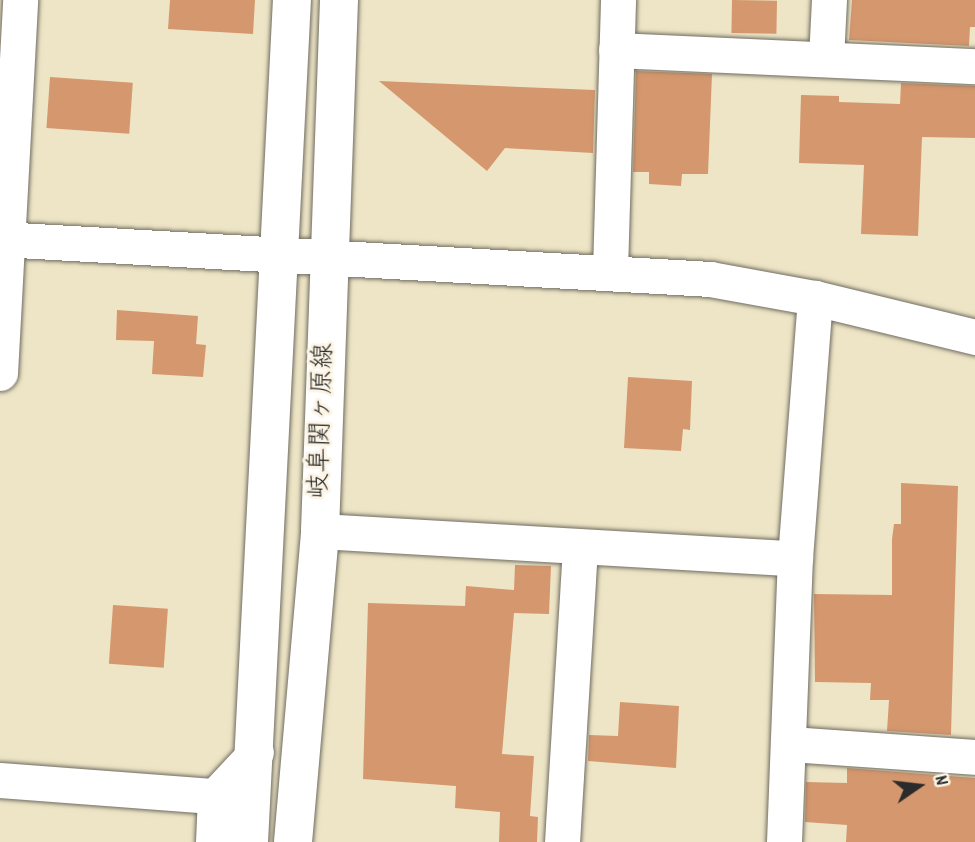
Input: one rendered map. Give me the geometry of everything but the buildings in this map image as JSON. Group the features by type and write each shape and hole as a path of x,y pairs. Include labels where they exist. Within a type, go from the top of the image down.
{"main road":[{"name":"岐阜関ヶ原線","path":"249,842 256,752 292,0"},
{"name":"岐阜関ヶ原線","path":"293,842 320,531 327,255 339,0"}],"street":[{"path":"0,373 3,239 19,0"},
{"path":"610,271 618,0"},
{"path":"826,60 829,0"},
{"path":"616,50 975,66"},
{"path":"3,239 610,271 710,279 816,298 975,337"},
{"path":"783,842 795,558 816,298"},
{"path":"320,531 795,558"},
{"path":"562,842 580,547"},
{"path":"789,744 975,757"},
{"path":"213,842 215,796 256,752"},
{"path":"302,756 313,842"},
{"path":"0,780 215,796"}]}
